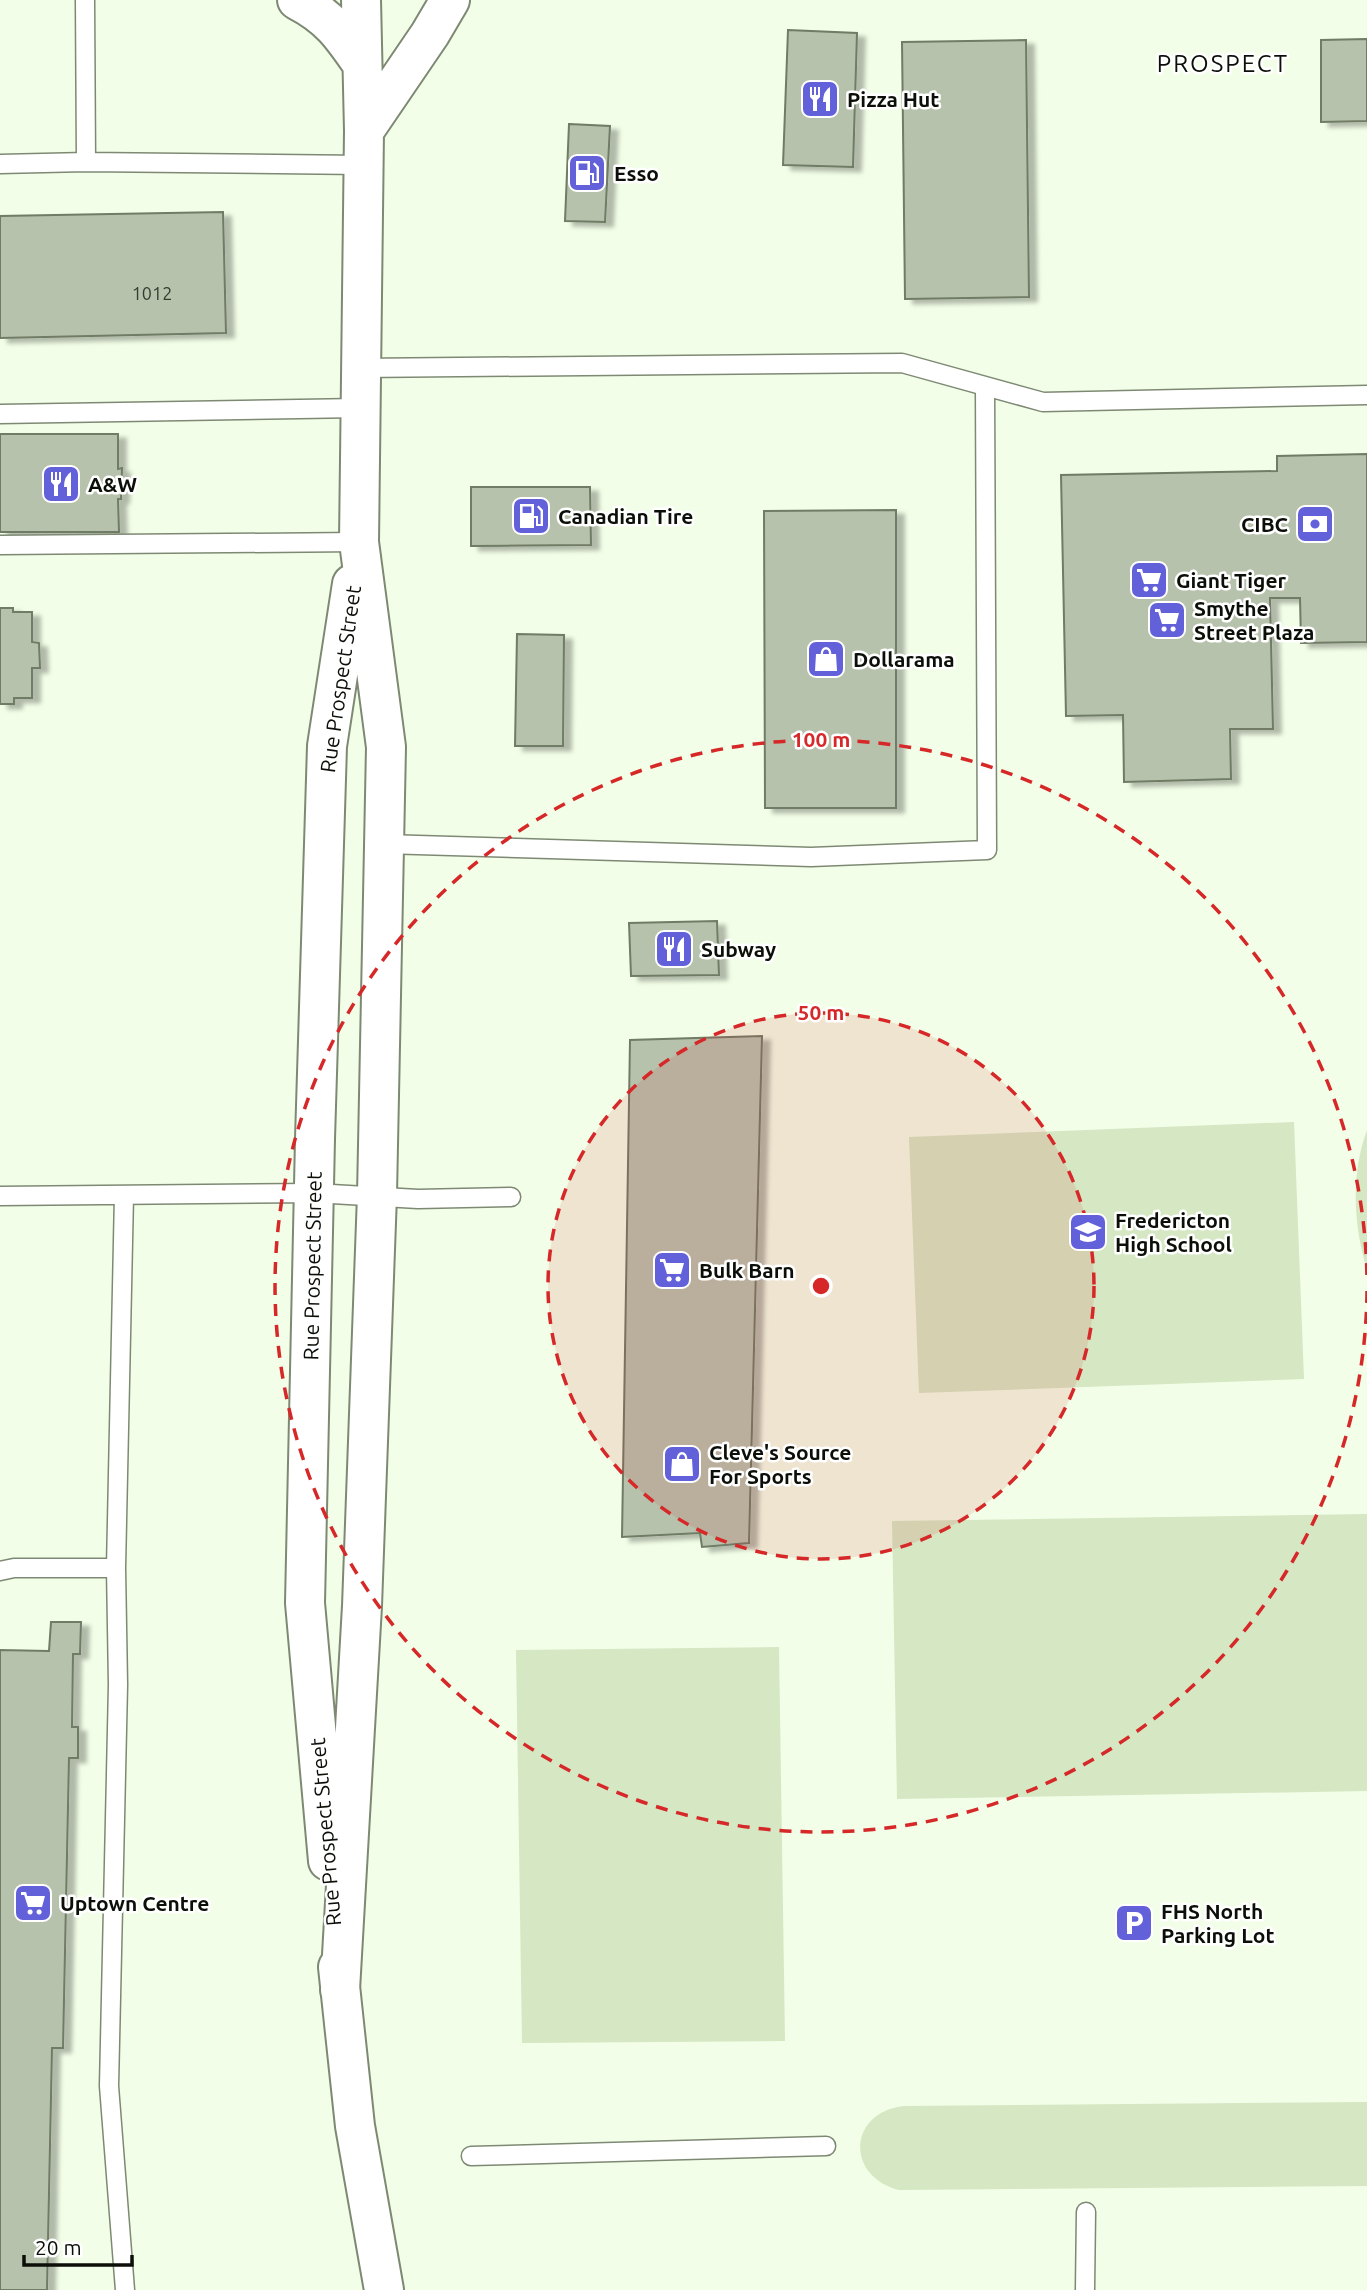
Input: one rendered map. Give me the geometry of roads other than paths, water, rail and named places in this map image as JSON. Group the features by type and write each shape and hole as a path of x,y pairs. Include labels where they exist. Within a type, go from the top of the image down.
{"main road":[{"path":"297,0 318,11 342,35 362,64"},
{"name":"Rue Prospect Street","path":"340,1990 362,1606 377,1195 386,747 359,542 364,148 361,0"},
{"path":"364,148 450,0"},
{"name":"Rue Prospect Street","path":"359,542 327,746 305,1603 355,2126 384,2290"}],"lane":[{"path":"85,0 86,162"},
{"path":"0,164 364,148"},
{"path":"360,368 902,363 1043,402 1367,395"},
{"path":"384,844 811,857 987,850 985,387"},
{"path":"0,414 359,408"},
{"path":"0,545 359,542"},
{"path":"0,1196 314,1194 418,1199 511,1197"},
{"path":"124,1195 116,1568 118,1685 109,2086 125,2290"},
{"path":"0,1571 116,1568"},
{"path":"471,2156 826,2146"},
{"path":"1085,2290 1086,2212"}],"place":[{"name":"Pizza Hut","path":"820,99"},
{"name":"Esso","path":"587,173"},
{"name":"A&W","path":"61,484"},
{"name":"Canadian Tire","path":"531,516"},
{"name":"CIBC","path":"1315,524"},
{"name":"Giant Tiger","path":"1149,580"},
{"name":"Smythe Street Plaza","path":"1167,620"},
{"name":"Dollarama","path":"826,659"},
{"name":"Subway","path":"674,949"},
{"name":"Fredericton High School","path":"1088,1232"},
{"name":"Bulk Barn","path":"672,1270"},
{"name":"Cleve's Source For Sports","path":"682,1464"},
{"name":"Uptown Centre","path":"33,1903"},
{"name":"FHS North Parking Lot","path":"1134,1923"}],"district":[{"name":"PROSPECT","path":"1223,63"}]}
